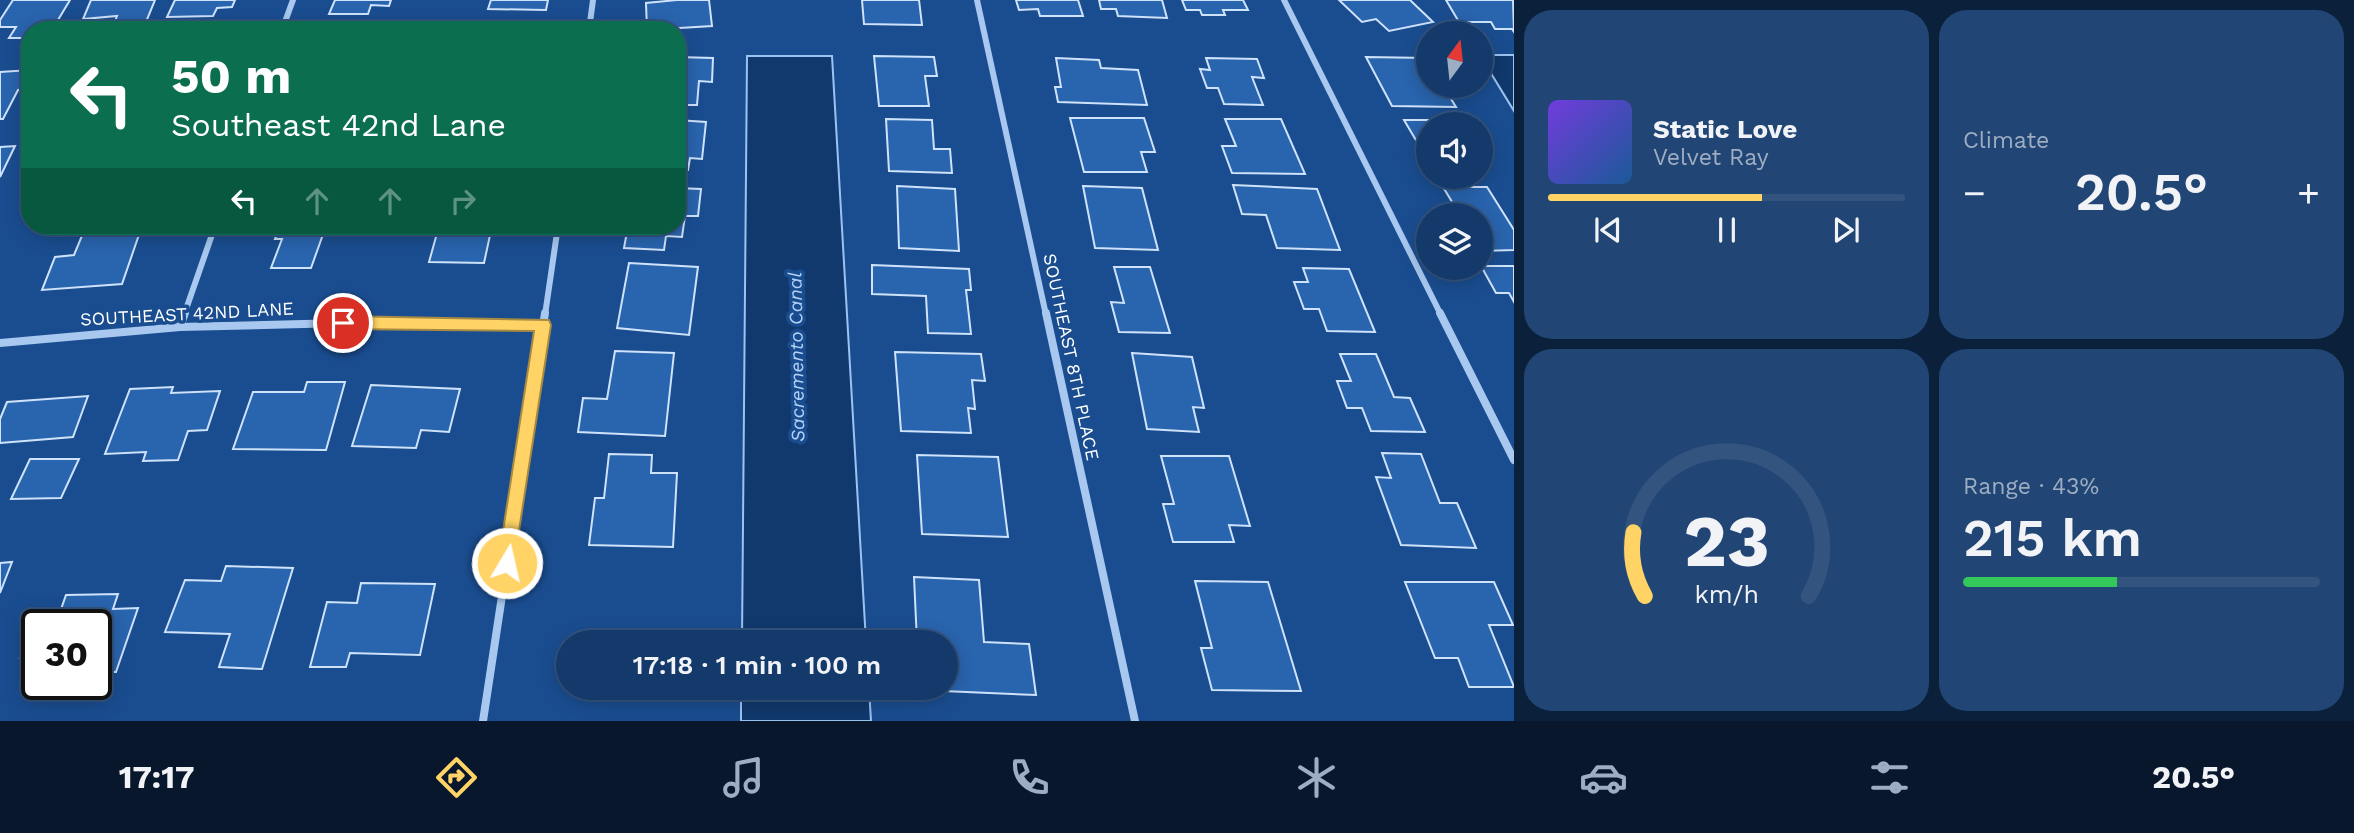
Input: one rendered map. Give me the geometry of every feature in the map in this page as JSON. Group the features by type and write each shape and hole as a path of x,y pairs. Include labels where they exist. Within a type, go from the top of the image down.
{"street":[{"path":"285,21 293,0"},
{"path":"590,21 593,0"},
{"name":"SOUTHEAST 8TH PLACE","path":"978,0 1135,721"},
{"path":"1284,0 1514,460"},
{"path":"180,327 212,235"},
{"path":"483,721 557,235"},
{"name":"SOUTHEAST 42ND LANE","path":"0,343 180,327 343,323 543,325"}],"water":[{"path":"1493,55 1514,55 1514,111 1493,77"},
{"name":"Sacremento Canal","path":"747,56 832,56 865,630 742,630"},
{"path":"741,700 870,700 871,721 741,721"}],"building":[{"path":"13,0 70,0 57,21 21,21 21,38 9,38 16,27 0,27 0,20"},
{"path":"91,0 155,0 146,21 115,21 117,16 83,19"},
{"path":"175,0 235,0 232,7 217,8 213,16 167,17"},
{"path":"335,0 391,0 389,6 371,5 368,14 329,14"},
{"path":"491,0 548,0 546,10 488,9"},
{"path":"709,0 712,26 686,28 686,21 647,21 646,3"},
{"path":"862,0 919,0 922,25 864,24"},
{"path":"1016,0 1078,0 1083,16 1040,16 1038,9 1019,10"},
{"path":"1099,0 1162,0 1167,18 1118,16 1116,9 1101,9"},
{"path":"1182,0 1243,0 1248,10 1223,10 1225,15 1202,15 1200,10 1186,10"},
{"path":"1339,0 1410,0 1432,21 1416,21 1416,25 1389,31 1376,19 1362,22"},
{"path":"1446,0 1513,0 1514,32 1512,29 1495,29 1493,21 1458,21"},
{"path":"874,56 934,57 937,76 925,76 929,106 879,106"},
{"path":"686,57 713,58 712,82 699,81 697,105 686,105"},
{"path":"1366,57 1416,58 1416,98 1450,98 1456,107 1392,106"},
{"path":"1056,58 1099,60 1101,68 1138,70 1147,105 1058,102 1055,87 1061,87"},
{"path":"1206,58 1257,59 1264,78 1252,77 1263,105 1224,104 1218,88 1207,88 1200,69 1210,70"},
{"path":"21,71 21,90 18,90 3,119 0,119 0,72"},
{"path":"1070,118 1144,118 1155,152 1141,152 1147,172 1084,172"},
{"path":"886,119 932,120 934,149 950,149 952,173 889,171"},
{"path":"1225,119 1281,119 1305,174 1232,173 1222,146 1236,146"},
{"path":"1404,120 1416,120 1416,140"},
{"path":"686,121 706,122 702,159 690,158 688,170"},
{"path":"15,146 0,177 0,147"},
{"path":"1233,185 1317,189 1340,250 1277,248 1266,215 1242,214"},
{"path":"897,186 955,189 959,251 899,248"},
{"path":"1083,186 1142,188 1158,250 1095,248"},
{"path":"686,188 701,189 698,216 686,216"},
{"path":"1444,189 1488,189 1514,230 1514,250 1493,251 1493,203 1453,203"},
{"path":"82,235 139,235 122,284 42,290 55,257 74,255"},
{"path":"277,235 323,235 311,268 271,268 282,239 275,239"},
{"path":"436,235 490,235 484,263 429,262"},
{"path":"626,235 682,235 666,236 664,250 624,248"},
{"path":"629,263 698,267 689,335 617,328"},
{"path":"872,265 969,269 971,290 966,290 971,334 928,333 926,296 872,294"},
{"path":"1493,266 1514,266 1514,302 1509,293 1496,293 1489,280 1493,280"},
{"path":"1114,267 1150,267 1170,333 1119,332 1111,302 1124,303"},
{"path":"1303,268 1349,269 1375,332 1327,331 1319,309 1304,309 1294,282 1308,282"},
{"path":"615,351 674,353 665,436 578,432 583,398 607,399"},
{"path":"895,352 981,354 985,381 972,380 975,409 968,408 971,433 901,431"},
{"path":"1132,353 1192,357 1204,408 1193,407 1199,432 1147,429"},
{"path":"1340,354 1376,354 1394,397 1410,398 1425,432 1371,431 1362,408 1347,408 1337,381 1351,381"},
{"path":"307,382 345,382 326,450 233,449 253,392 304,392"},
{"path":"371,385 460,389 449,432 421,430 416,448 352,446"},
{"path":"173,387 171,393 220,391 207,430 188,431 178,460 143,461 146,452 105,454 130,389"},
{"path":"88,396 73,437 0,443 0,419 7,402"},
{"path":"1382,453 1421,454 1440,503 1457,503 1476,548 1401,545 1376,477 1391,478"},
{"path":"609,454 652,455 651,473 677,473 673,547 589,545 595,498 604,498"},
{"path":"917,455 998,457 1008,537 922,534"},
{"path":"1161,456 1229,456 1250,526 1229,525 1234,542 1173,542 1163,504 1174,504"},
{"path":"30,459 79,459 61,498 11,499"},
{"path":"12,562 0,593 0,563"},
{"path":"226,566 293,568 262,669 219,667 230,634 165,632 185,580 221,581"},
{"path":"914,577 979,580 984,642 1029,644 1036,695 958,692 958,630 916,630"},
{"path":"1195,581 1268,582 1301,691 1212,690 1201,648 1212,648"},
{"path":"1405,582 1494,582 1513,625 1489,625 1514,687 1469,687 1458,658 1435,658"},
{"path":"361,583 435,584 420,655 350,653 346,667 310,667 327,602 357,603"},
{"path":"118,594 113,609 138,608 116,672 112,672 112,609 61,609 66,595"}],"route":[{"path":"343,323 543,325 507,563"}]}
